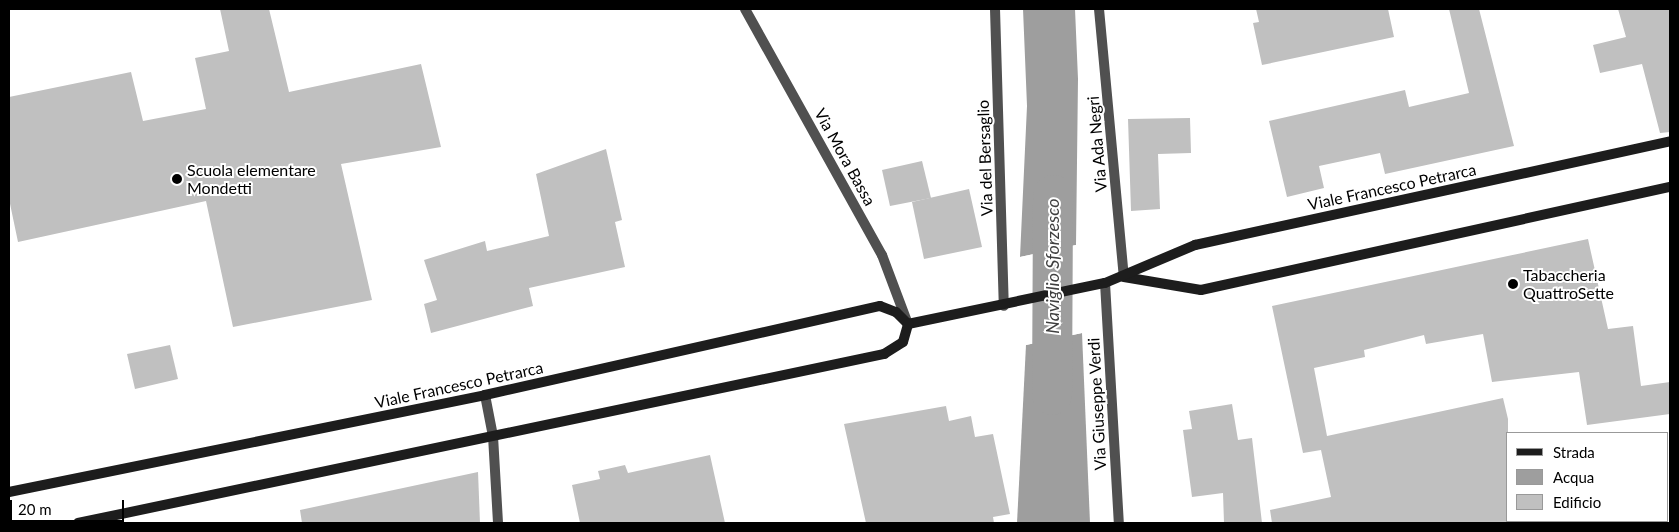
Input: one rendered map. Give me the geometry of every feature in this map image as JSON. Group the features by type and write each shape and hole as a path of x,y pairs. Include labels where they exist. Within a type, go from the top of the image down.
{"main road":[{"name":"Viale Francesco Petrarca","path":"9,492 484,396 880,306 896,312 908,324 1004,306 1079,290 1124,277 1195,245 1670,141"},
{"name":"Viale Francesco Petrarca","path":"1124,277 1201,290 1670,187"},
{"path":"78,523 884,354 903,342 908,324"}],"street":[{"name":"Via Mora Bassa","path":"745,9 882,255 908,324"},
{"name":"Via del Bersaglio","path":"996,9 1004,306"},
{"name":"Via Ada Negri","path":"1099,9 1124,277"},
{"name":"Via Giuseppe Verdi","path":"1105,283 1119,523"},
{"path":"484,396 493,436 498,523"}],"water":[{"path":"1023,9 1075,9 1078,79 1076,245 1020,257 1027,106"},
{"path":"1082,333 1090,523 1017,523 1026,345"}],"pier":[{"path":"1076,245 1076,248 1020,259 1020,257"},
{"path":"1082,331 1082,333 1026,345 1026,342"}],"building":[{"name":"Scuola elementare Mondetti","path":"220,9 269,9 289,92 421,64 441,147 341,164 372,300 233,327 206,201 18,242 9,199 9,97 131,72 143,121 206,109 195,58 229,51"},
{"path":"1256,9 1388,9 1394,37 1262,65 1253,23 1259,22"},
{"path":"1449,9 1479,9 1514,146 1385,174 1380,153 1319,166 1324,188 1287,197 1269,121 1405,90 1409,107 1469,93"},
{"path":"1618,9 1670,9 1670,132 1660,133 1642,64 1600,73 1593,45 1626,37"},
{"path":"1190,118 1191,153 1158,154 1160,209 1131,211 1128,119"},
{"path":"606,149 622,220 615,222 625,267 529,288 533,306 431,333 424,304 437,300 424,260 485,241 487,251 549,236 536,174"},
{"path":"922,161 931,198 890,206 882,170"},
{"path":"969,189 982,247 924,259 912,202"},
{"path":"1588,239 1608,329 1633,326 1641,386 1670,382 1670,414 1587,425 1579,372 1492,382 1483,334 1426,344 1424,335 1364,350 1365,357 1314,368 1327,436 1503,398 1508,419 1508,432 1506,432 1506,522 1508,523 1272,523 1270,510 1331,497 1321,450 1303,453 1272,306"},
{"path":"170,345 178,379 135,389 127,354"},
{"path":"1232,404 1238,440 1252,438 1262,523 1224,523 1223,493 1192,497 1183,430 1192,429 1189,411"},
{"path":"946,406 949,421 971,416 975,437 993,434 1010,514 993,517 994,523 866,523 844,424"},
{"path":"710,455 725,523 580,523 572,485 600,479 598,471 625,465 628,473"},
{"path":"478,472 480,523 302,523 300,510"}],"waterway":[{"name":"Naviglio Sforzesco","path":"1052,395 1053,195"}],"place":[{"name":"Scuola elementare Mondetti","path":"177,179"},
{"name":"Tabaccheria QuattroSette","path":"1513,284"}]}
